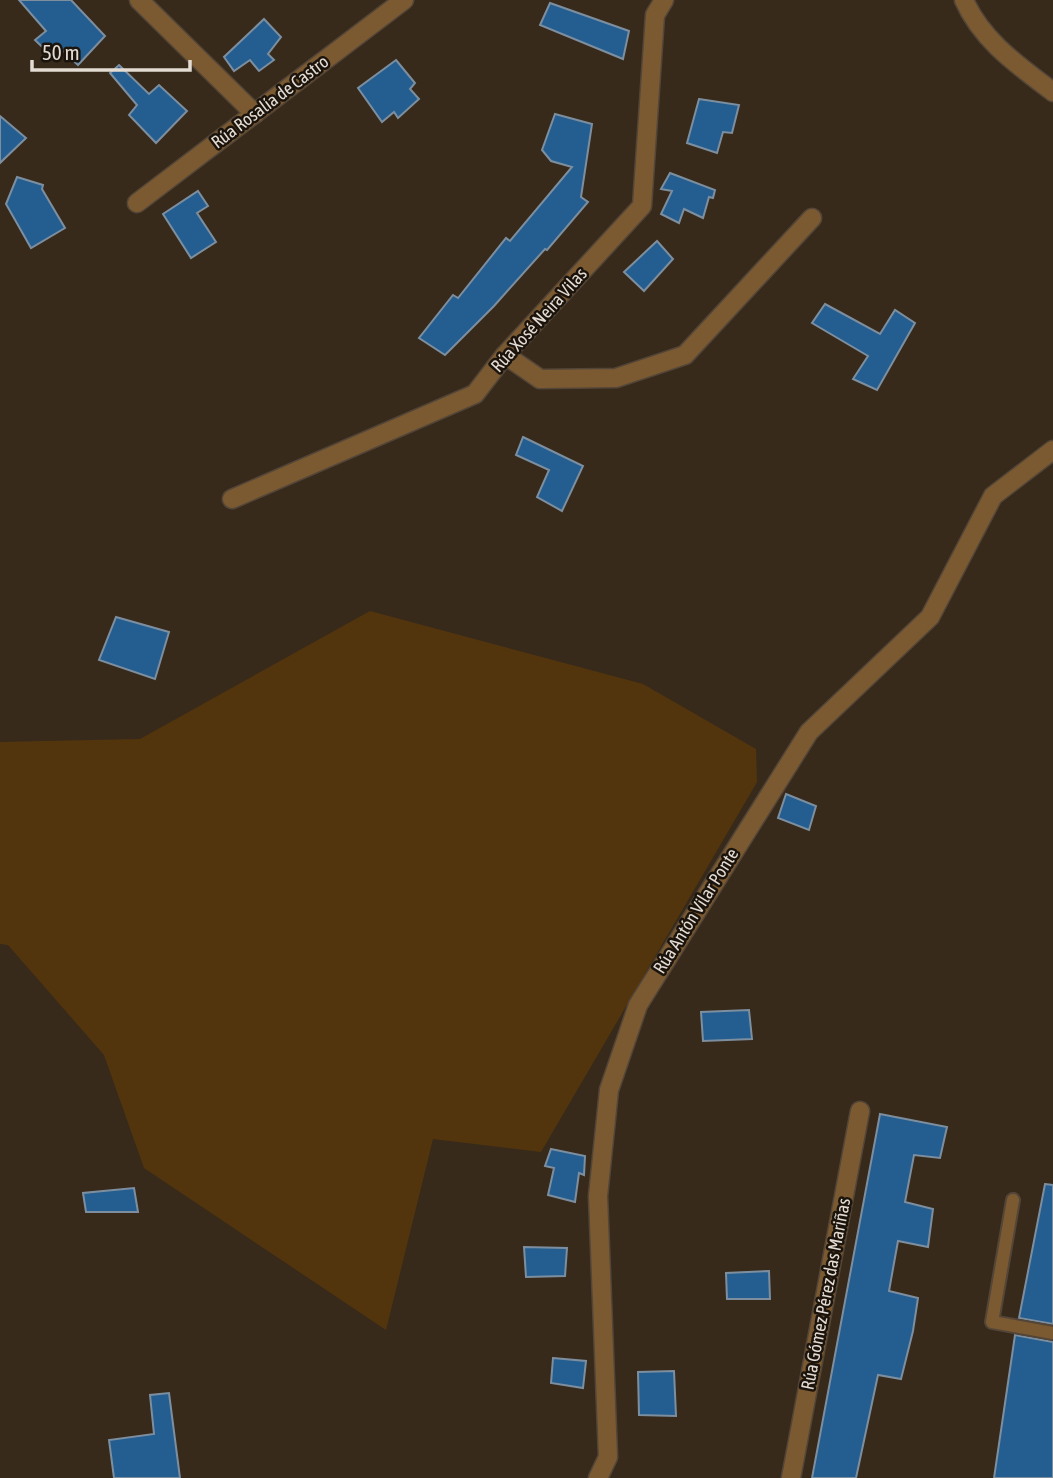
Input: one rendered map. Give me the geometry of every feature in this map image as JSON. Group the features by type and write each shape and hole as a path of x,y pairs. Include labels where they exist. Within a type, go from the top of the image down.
{"street":[{"path":"139,0 255,114"},
{"name":"Rúa Rosalía de Castro","path":"137,203 404,0"},
{"name":"Rúa Xosé Neira Vilas","path":"232,499 475,394 505,355 642,206 655,15 664,0"},
{"path":"964,0 973,19 1005,55 1053,92"},
{"path":"505,355 540,379 616,378 685,355 812,218"},
{"name":"Rúa Antón Vilar Ponte","path":"598,1478 608,1457 598,1196 609,1090 638,1004 809,732 930,617 993,496 1053,450"},
{"name":"Rúa Gómez Pérez das Mariñas","path":"791,1478 860,1111"}],"lane":[{"path":"1013,1200 992,1322 1053,1333"}],"shaded area":[{"path":"370,611 643,684 756,749 757,782 541,1152 433,1139 386,1330 144,1168 104,1055 8,945 0,944 0,742 140,739"}],"building":[{"path":"19,0 71,0 105,36 78,65 61,49 54,58 35,40 46,31"},
{"path":"550,3 629,31 623,59 540,25"},
{"path":"264,19 281,37 268,54 274,60 259,71 250,60 234,71 224,57"},
{"path":"396,60 415,83 410,89 419,99 398,118 394,112 382,122 358,88"},
{"path":"119,65 149,94 159,85 187,111 156,143 129,115 137,105 110,73"},
{"path":"699,99 739,105 732,133 723,132 717,153 687,143"},
{"path":"555,114 592,124 581,197 588,202 547,250 545,249 445,355 419,338 453,295 458,298 506,238 510,241 572,167 551,161 542,150"},
{"path":"0,116 26,138 0,163"},
{"path":"670,173 715,190 713,198 709,197 703,218 684,209 679,223 661,214 672,191 661,189"},
{"path":"17,177 43,185 42,189 65,228 31,248 6,204"},
{"path":"198,191 208,206 197,213 216,242 191,258 163,214"},
{"path":"657,241 673,259 644,291 624,272"},
{"path":"825,304 880,334 895,310 915,323 877,390 853,379 868,356 812,323"},
{"path":"523,437 583,466 562,511 537,497 549,470 516,455"},
{"path":"116,617 169,632 155,679 99,660"},
{"path":"786,794 816,806 809,830 778,818"},
{"path":"749,1010 752,1039 703,1041 701,1012"},
{"path":"880,1114 947,1127 940,1158 914,1155 905,1202 933,1209 928,1247 898,1241 889,1291 918,1298 913,1331 901,1379 878,1375 856,1478 812,1478"},
{"path":"551,1149 585,1156 584,1175 579,1173 575,1202 548,1195 554,1168 545,1166"},
{"path":"1045,1184 1053,1185 1053,1324 1019,1318"},
{"path":"134,1188 138,1212 86,1212 83,1193"},
{"path":"524,1247 567,1248 565,1276 526,1277"},
{"path":"769,1271 770,1299 727,1299 726,1273"},
{"path":"1015,1335 1053,1342 1053,1478 994,1478"},
{"path":"553,1358 586,1361 583,1388 551,1383"},
{"path":"674,1371 676,1416 639,1415 638,1372"},
{"path":"169,1393 180,1478 114,1478 109,1440 154,1434 150,1395"}]}
